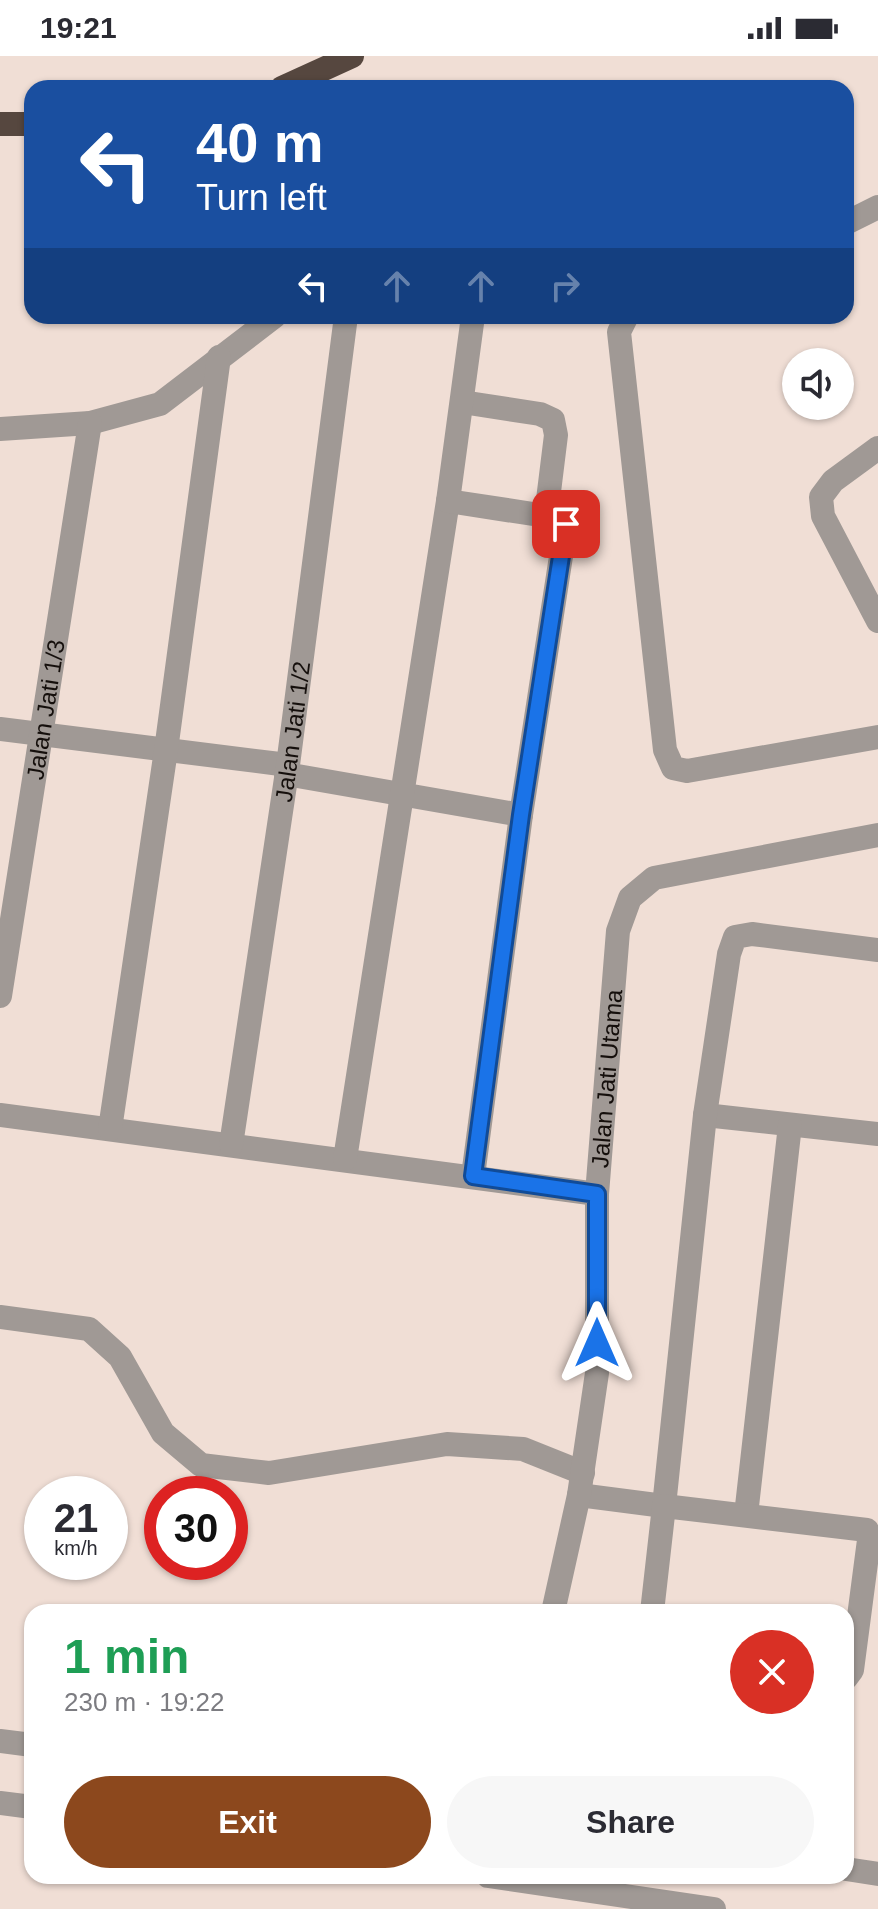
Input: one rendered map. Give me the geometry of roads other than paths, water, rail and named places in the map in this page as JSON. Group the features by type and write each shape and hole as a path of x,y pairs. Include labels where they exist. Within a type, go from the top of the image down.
{"highway":[{"path":"300,80 352,56"},
{"path":"0,124 24,124"}],"street":[{"path":"854,219 878,207"},
{"path":"0,429 90,423 160,404 264,324"},
{"name":"Jalan Jati 1/2","path":"231,1145 287,769 345,324"},
{"path":"345,1159 448,501 472,324"},
{"path":"623,324 619,332 665,750 673,768 687,771 878,737"},
{"path":"110,1129 166,750 219,357"},
{"path":"462,402 540,414 553,420 556,435 556,520 473,1176"},
{"name":"Jalan Jati 1/3","path":"0,996 90,423"},
{"path":"878,448 833,481 821,497 823,516 872,592 878,621"},
{"path":"448,501 556,520"},
{"path":"0,729 287,769 403,795 521,815"},
{"name":"Jalan Jati Utama","path":"555,1604 581,1484 597,1373 597,1194 618,931 630,898 654,878 878,835"},
{"path":"653,1604 705,1115 729,954 735,937 752,934 878,950"},
{"path":"0,1115 597,1194"},
{"path":"705,1115 878,1134"},
{"path":"746,1515 790,1125"},
{"path":"0,1317 89,1329 120,1357 163,1433 201,1465 269,1473 447,1444 523,1449 581,1484 664,1506 867,1530 869,1540 854,1655"},
{"path":"0,1741 24,1744"},
{"path":"0,1803 24,1806"},
{"path":"854,1870 878,1873"},
{"path":"548,1884 714,1909"}]}
